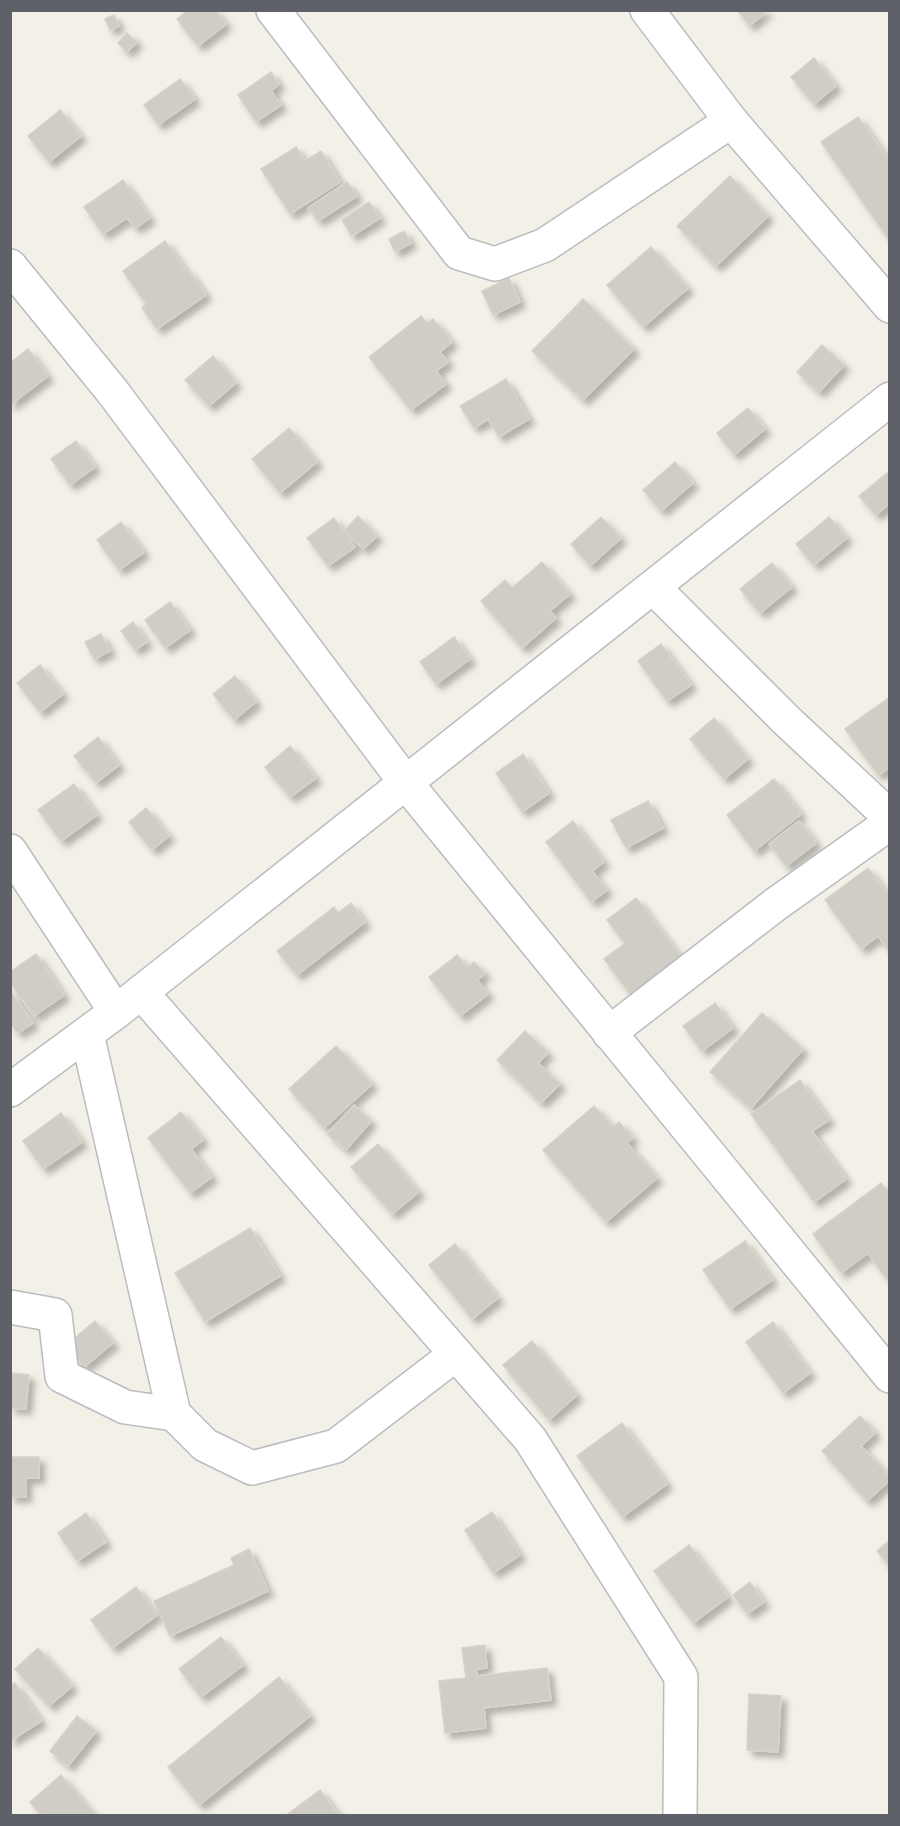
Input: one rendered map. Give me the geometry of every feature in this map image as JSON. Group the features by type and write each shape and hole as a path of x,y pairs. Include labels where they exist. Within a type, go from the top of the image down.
{"street":[{"path":"273,10 459,253 495,264 545,245 730,121"},
{"path":"647,10 730,121 890,306"},
{"path":"10,266 112,391 406,783 890,1376"},
{"path":"10,1090 116,1012 890,399"},
{"path":"653,587 786,720 890,817"},
{"path":"609,1033 776,904 890,823"},
{"path":"10,851 116,1012"},
{"path":"141,992 530,1439 681,1677 680,1815"},
{"path":"87,1034 174,1414 205,1445 252,1468 336,1446 456,1354"},
{"path":"10,1307 55,1315 62,1376 125,1407 174,1414"}],"building":[{"path":"188,10 217,10 226,24 198,46 177,19"},
{"path":"737,10 767,10 750,26"},
{"path":"114,15 119,26 110,30 105,19"},
{"path":"127,33 137,42 127,52 118,43"},
{"path":"814,58 836,86 814,104 791,77"},
{"path":"271,72 279,84 271,91 281,105 256,122 238,95"},
{"path":"180,79 195,99 158,125 144,105"},
{"path":"60,110 81,136 49,162 28,136"},
{"path":"858,117 890,162 890,241 821,142"},
{"path":"296,147 305,161 321,151 340,182 290,214 261,169"},
{"path":"730,176 768,216 716,266 677,226"},
{"path":"123,180 150,218 135,228 127,218 103,234 84,207"},
{"path":"347,182 357,196 318,221 308,208"},
{"path":"369,202 380,218 352,236 342,220"},
{"path":"404,231 411,243 395,252 389,239"},
{"path":"165,241 206,295 157,329 142,308 146,304 123,271"},
{"path":"651,247 688,288 643,327 607,285"},
{"path":"509,278 520,302 493,315 482,291"},
{"path":"583,299 634,349 583,400 532,351"},
{"path":"421,316 427,323 433,319 452,342 440,352 448,362 436,371 446,384 411,410 369,357"},
{"path":"822,345 844,365 819,392 797,372"},
{"path":"28,349 48,376 10,405 10,363"},
{"path":"213,356 236,383 209,406 185,380"},
{"path":"506,379 529,419 499,437 488,419 474,428 460,406"},
{"path":"748,408 765,429 734,455 717,433"},
{"path":"289,428 317,462 280,493 252,459"},
{"path":"76,441 95,467 70,485 51,459"},
{"path":"675,462 693,483 661,511 643,490"},
{"path":"887,473 890,475 890,503 876,515 859,496"},
{"path":"358,516 377,536 363,549 344,531"},
{"path":"601,517 621,538 590,566 571,544"},
{"path":"829,517 847,538 814,565 796,544"},
{"path":"334,518 355,547 328,566 307,538"},
{"path":"121,522 144,552 119,570 97,540"},
{"path":"542,562 570,594 550,611 556,618 522,648 481,601 505,580 512,588"},
{"path":"772,563 792,587 760,613 740,589"},
{"path":"170,602 190,630 165,648 145,620"},
{"path":"133,622 147,642 135,650 121,631"},
{"path":"101,634 110,651 94,659 85,642"},
{"path":"454,637 470,659 436,684 420,662"},
{"path":"661,644 691,685 667,701 638,661"},
{"path":"40,665 63,694 40,712 17,683"},
{"path":"235,676 256,702 234,720 213,694"},
{"path":"890,697 890,767 878,775 845,729"},
{"path":"714,718 748,759 724,779 690,739"},
{"path":"98,737 119,765 96,783 74,756"},
{"path":"290,746 316,778 290,797 265,767"},
{"path":"523,754 549,793 522,812 496,773"},
{"path":"774,779 801,814 754,851 727,815"},
{"path":"74,784 97,815 61,841 38,810"},
{"path":"648,801 663,828 626,848 611,820"},
{"path":"146,808 169,836 152,850 129,822"},
{"path":"573,821 604,862 592,871 607,890 591,902 546,842"},
{"path":"799,821 816,843 786,866 769,844"},
{"path":"868,868 886,892 890,890 890,952 878,936 861,949 825,900"},
{"path":"636,898 683,960 633,998 604,959 625,943 607,920"},
{"path":"351,903 365,922 297,975 277,951 334,907 338,913"},
{"path":"36,954 64,995 34,1016 10,982 10,972"},
{"path":"457,955 467,967 474,962 485,974 477,980 488,994 460,1016 429,977"},
{"path":"10,991 33,1023 18,1033 10,1023"},
{"path":"715,1003 733,1028 702,1051 683,1026"},
{"path":"762,1013 803,1049 751,1108 710,1072"},
{"path":"525,1031 548,1053 538,1063 560,1084 541,1103 497,1060"},
{"path":"336,1046 372,1084 324,1128 289,1089"},
{"path":"800,1080 829,1120 812,1131 846,1179 814,1202 751,1114"},
{"path":"354,1105 371,1121 346,1150 327,1134"},
{"path":"594,1106 613,1127 619,1122 633,1138 627,1143 657,1178 606,1222 543,1150"},
{"path":"181,1112 203,1140 191,1149 212,1177 190,1193 148,1138"},
{"path":"61,1113 82,1142 43,1169 23,1141"},
{"path":"378,1144 419,1192 392,1214 351,1167"},
{"path":"881,1183 890,1194 890,1275 886,1278 868,1253 841,1273 813,1234"},
{"path":"250,1228 280,1276 205,1322 175,1273"},
{"path":"745,1241 772,1280 730,1309 703,1270"},
{"path":"455,1244 498,1298 472,1319 429,1265"},
{"path":"95,1321 113,1343 84,1367 65,1346"},
{"path":"773,1322 810,1373 783,1393 746,1342"},
{"path":"532,1341 577,1395 549,1420 503,1365"},
{"path":"10,1373 29,1375 26,1409 10,1408"},
{"path":"860,1416 875,1433 861,1446 890,1477 890,1480 867,1501 822,1451"},
{"path":"622,1423 667,1484 622,1517 577,1456"},
{"path":"10,1457 39,1457 39,1478 26,1478 26,1497 10,1497"},
{"path":"492,1512 520,1555 493,1573 465,1530"},
{"path":"86,1513 106,1542 77,1561 58,1533"},
{"path":"890,1540 890,1566 877,1551"},
{"path":"689,1545 728,1597 693,1623 654,1571"},
{"path":"249,1549 268,1591 170,1636 154,1601 234,1565 231,1558"},
{"path":"750,1582 764,1602 747,1614 733,1595"},
{"path":"136,1587 157,1615 112,1648 91,1620"},
{"path":"221,1637 243,1665 201,1697 179,1669"},
{"path":"485,1645 487,1668 476,1669 477,1676 547,1668 551,1700 484,1708 486,1728 445,1733 439,1681 466,1678 462,1648"},
{"path":"38,1648 72,1686 49,1706 15,1669"},
{"path":"279,1677 310,1716 199,1805 168,1767"},
{"path":"15,1683 41,1721 10,1741 10,1686"},
{"path":"749,1694 781,1696 778,1752 747,1750"},
{"path":"77,1716 96,1731 68,1766 50,1751"},
{"path":"61,1775 95,1816 42,1816 30,1802"},
{"path":"320,1790 339,1816 285,1816"}]}
